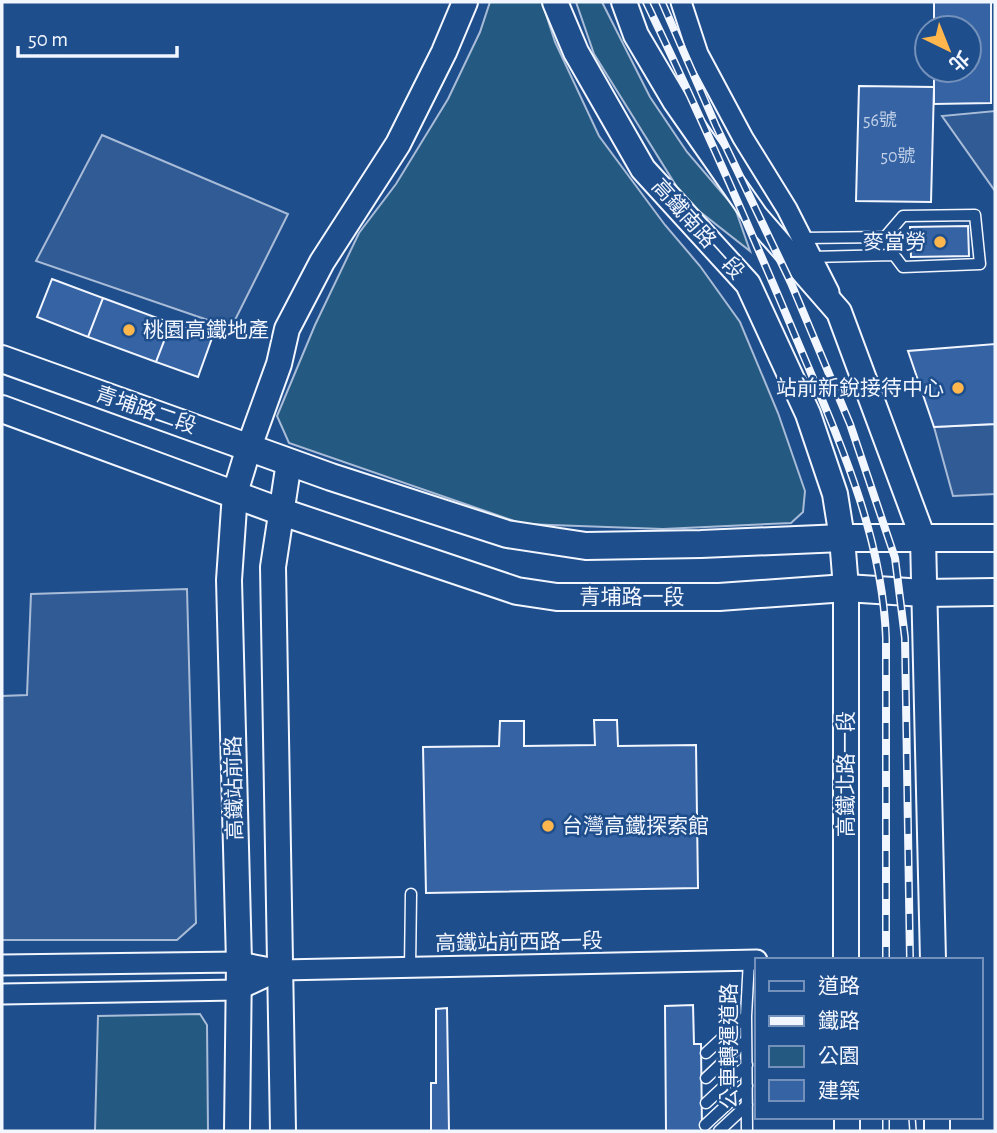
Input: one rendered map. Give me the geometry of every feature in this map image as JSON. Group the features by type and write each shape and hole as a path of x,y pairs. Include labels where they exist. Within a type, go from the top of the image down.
{"main road":[{"name":"青埔路二段","path":"2,359 289,462"},
{"path":"2,409 282,512"},
{"path":"289,462 507,534 586,546 842,538 995,538"},
{"name":"青埔路一段","path":"282,512 517,591 557,597 719,597 846,589 924,593 995,592"}],"street":[{"path":"249,447 279,364 287,329 310,282 349,216 398,144 444,52 465,2"},
{"name":"高鐵南路一段","path":"555,2 576,52 643,169 748,284 808,414 837,503 846,589"},
{"path":"624,2 636,34 682,111 756,217 839,312"},
{"path":"681,2 698,54 743,138 802,238 839,312 923,538 933,958"},
{"name":"高鐵站前路","path":"237,1131 239,962 229,580 235,494 249,447"},
{"path":"282,512 289,462"},
{"name":"高鐵站前路","path":"282,512 273,567 283,1131"},
{"name":"高鐵北路一段","path":"846,589 846,958"},
{"name":"高鐵站前西路一段","path":"2,965 239,962 281,970 753,960"},
{"name":"高鐵站前西路一段","path":"2,994 238,990 281,970"}],"lane":[{"path":"802,238 885,237 903,216 975,215 980,264 903,267 894,255 811,257"},
{"path":"410,968 411,894"},
{"name":"公車轉運道路","path":"745,1129 746,1016 753,960"},
{"path":"706,1054 746,1016"},
{"path":"706,1079 746,1040"},
{"path":"706,1103 747,1065"},
{"path":"705,1125 747,1086"},
{"path":"719,1131 747,1105"}],"green space":[{"path":"490,2 542,2 555,42 599,136 740,322 778,413 805,491 803,512 791,523 663,529 523,524 289,443 277,416 315,325 359,233 396,184 448,99 480,32"},
{"path":"576,2 602,2 650,97 687,152 735,208 750,251 685,200 594,54"},
{"path":"200,1014 207,1025 208,1131 95,1131 98,1016"}],"shaded area":[{"path":"995,111 995,191 942,116"},
{"path":"102,135 288,214 231,328 36,261"},
{"path":"995,424 995,494 953,496 934,427"},
{"path":"187,589 196,923 177,940 2,940 2,696 27,695 31,594"}],"building":[{"path":"934,2 991,2 991,103 934,104 934,84 983,84 983,14 934,14"},
{"path":"859,86 934,87 931,202 856,201"},
{"name":"麥當勞","path":"968,226 969,256 911,257 910,227"},
{"path":"52,279 103,298 88,337 37,317"},
{"name":"桃園高鐵地產","path":"103,298 171,323 156,362 88,337"},
{"path":"171,323 212,338 198,377 156,362"},
{"name":"站前新銳接待中心","path":"995,344 995,424 934,427 908,351"},
{"path":"594,720 617,720 618,746 696,745 698,888 426,893 423,747 499,746 500,721 524,721 524,746 595,745"},
{"path":"693,1005 694,1044 701,1044 702,1131 666,1131 665,1006"},
{"path":"447,1008 449,1131 431,1131 431,1083 436,1083 436,1009"}],"railway":[{"path":"646,2 774,285 823,402 853,479 875,557 886,638 886,958"},
{"path":"662,2 716,126 791,283 850,424 895,558 905,638 910,958"},
{"path":"886,1119 886,1131"},
{"path":"912,1119 913,1131"}],"place":[{"name":"麥當勞","path":"940,242"},
{"name":"桃園高鐵地產","path":"129,330"},
{"name":"站前新銳接待中心","path":"958,388"},
{"name":"台灣高鐵探索館","path":"548,826"}]}
